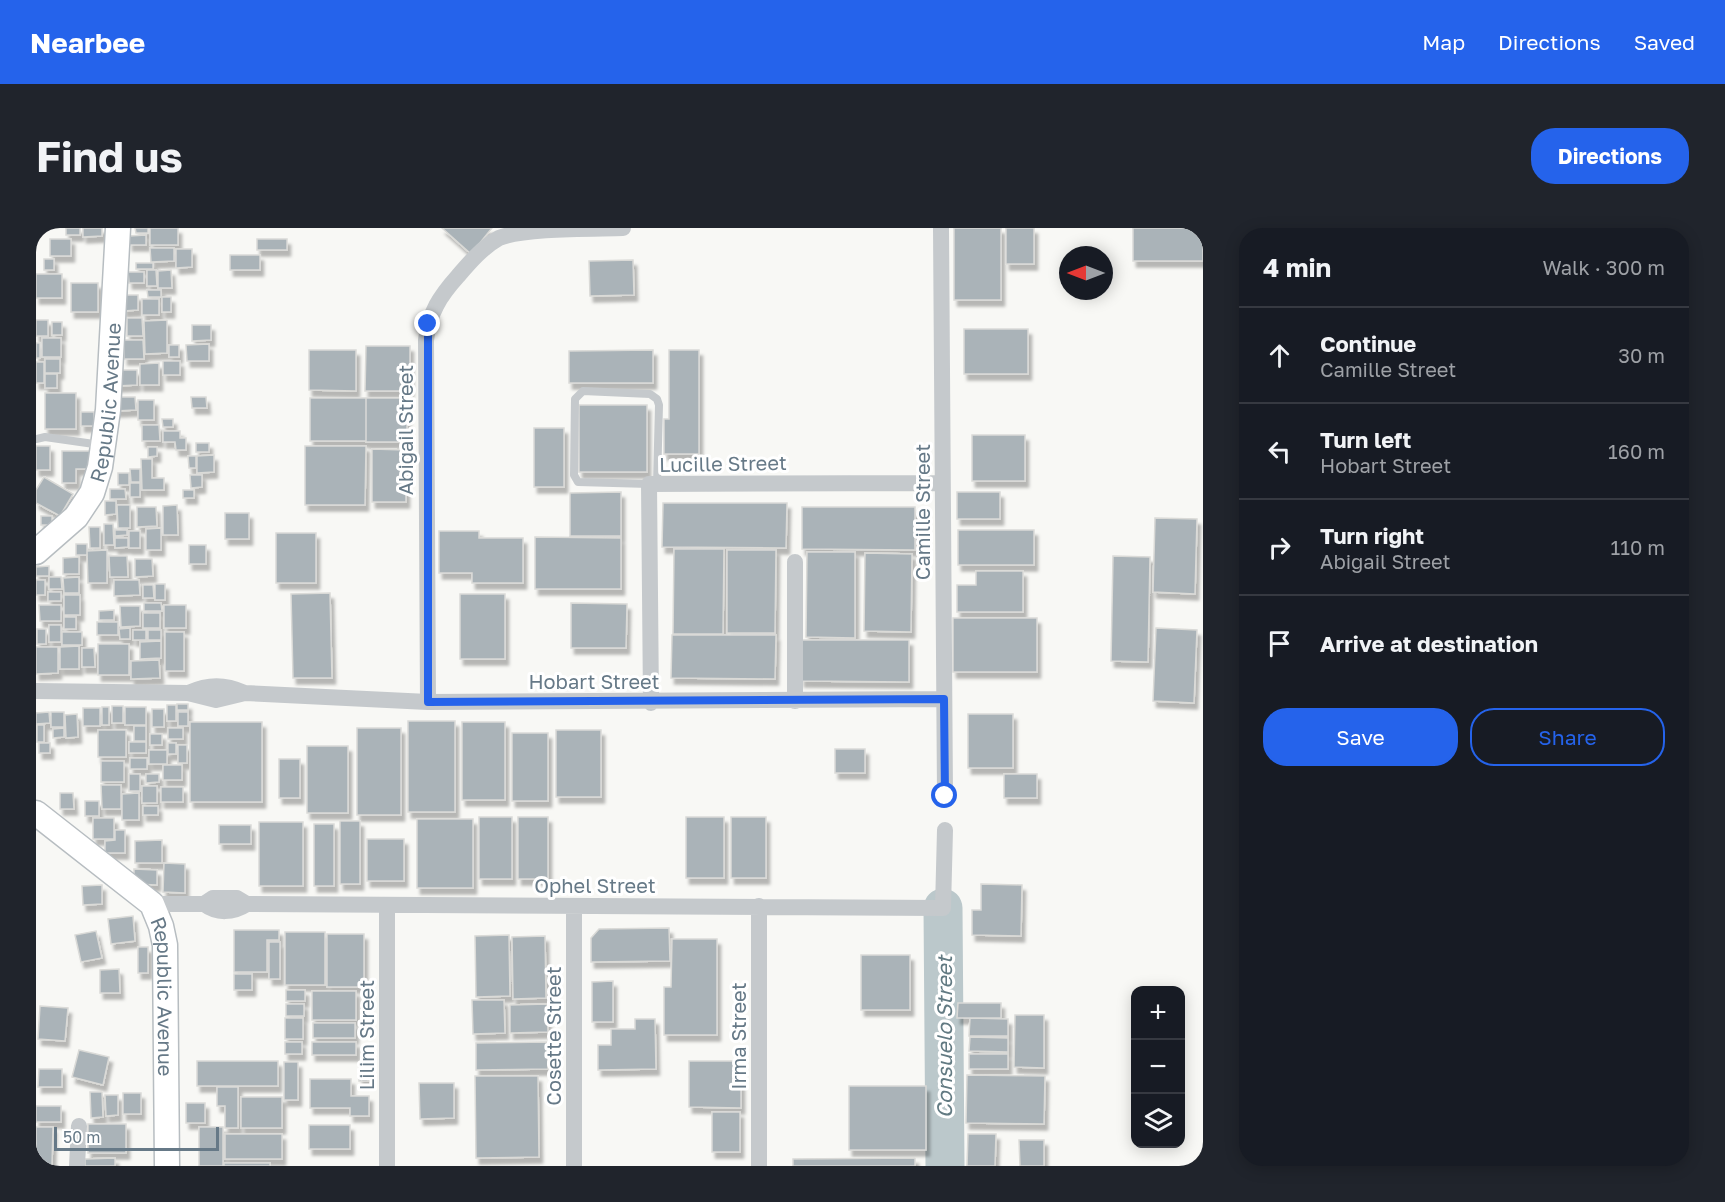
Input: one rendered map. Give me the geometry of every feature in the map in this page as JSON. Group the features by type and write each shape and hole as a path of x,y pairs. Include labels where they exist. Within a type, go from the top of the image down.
{"main road":[{"name":"Republic Avenue","path":"36,552 76,517 92,493 105,445 118,228"},
{"name":"Republic Avenue","path":"36,813 152,904 161,926 165,945 166,1166"}],"street":[{"name":"Abigail Street","path":"428,702 426,340 433,308 441,294 469,263 500,237 529,230 623,228"},
{"name":"Camille Street","path":"941,228 945,796"},
{"name":"Lucille Street","path":"651,702 653,484 942,483"},
{"path":"795,562 795,701"},
{"name":"Hobart Street","path":"36,691 188,693 216,700 245,693 428,702 944,699"},
{"name":"Ophel Street","path":"152,904 204,904 213,898 237,898 247,904 944,908 945,830"},
{"name":"Lilim Street","path":"387,905 387,1166"},
{"name":"Cosette Street","path":"574,906 574,1166"},
{"name":"Irma Street","path":"759,906 759,1166"},
{"path":"77,1166 79,1126"}],"lane":[{"path":"584,391 650,394 657,399 653,484 578,482 574,475 575,399 578,394 584,391"},
{"path":"36,439 45,437 105,445"}],"building":[{"path":"66,228 80,228 80,235 66,235"},
{"path":"83,228 102,228 102,236 83,237"},
{"path":"135,228 148,228 148,233 136,233"},
{"path":"150,228 178,228 178,245 150,245"},
{"path":"442,228 492,228 471,254"},
{"path":"954,228 1001,228 1001,300 954,300"},
{"path":"1006,228 1034,228 1034,264 1006,264"},
{"path":"1133,228 1203,228 1203,261 1133,261"},
{"path":"146,235 146,245 129,245 129,236"},
{"path":"50,239 71,239 71,256 50,256"},
{"path":"257,239 287,239 287,250 257,250"},
{"path":"150,248 174,248 174,261 151,262"},
{"path":"176,249 192,249 192,267 176,268"},
{"path":"230,255 260,255 260,270 230,270"},
{"path":"44,259 54,259 54,270 44,270"},
{"path":"633,260 634,295 590,296 589,261"},
{"path":"136,263 153,263 153,269 136,269"},
{"path":"147,270 156,270 157,286 147,286"},
{"path":"171,270 172,288 158,288 158,271"},
{"path":"128,272 144,272 144,283 129,283"},
{"path":"36,274 62,274 62,298 36,298"},
{"path":"71,283 98,283 98,312 71,312"},
{"path":"147,290 161,290 161,297 148,297"},
{"path":"123,295 138,295 138,310 123,311"},
{"path":"162,297 171,297 171,312 162,312"},
{"path":"142,299 159,299 159,315 142,315"},
{"path":"127,318 142,318 143,336 127,336"},
{"path":"36,320 48,320 48,336 36,336"},
{"path":"167,320 167,353 145,354 144,321"},
{"path":"52,322 62,322 62,335 52,335"},
{"path":"192,325 211,325 211,340 192,341"},
{"path":"964,329 1028,329 1028,374 964,374"},
{"path":"42,338 61,338 61,357 42,357"},
{"path":"124,340 143,340 144,359 124,359"},
{"path":"36,343 40,343 40,358 36,358"},
{"path":"209,344 209,361 187,361 186,345"},
{"path":"169,345 179,345 179,357 169,357"},
{"path":"366,346 410,346 410,391 365,391"},
{"path":"309,350 356,350 356,391 309,390"},
{"path":"653,350 653,383 569,383 569,351"},
{"path":"669,350 699,350 699,454 664,454 664,419 669,419"},
{"path":"45,359 60,359 60,373 45,373"},
{"path":"163,361 180,361 180,375 163,375"},
{"path":"36,362 44,362 44,383 36,383"},
{"path":"159,363 159,385 140,385 140,364"},
{"path":"115,370 137,370 137,385 116,386"},
{"path":"45,374 57,374 57,388 45,388"},
{"path":"45,393 76,393 76,429 45,429"},
{"path":"115,397 135,397 136,410 115,411"},
{"path":"191,397 206,397 207,408 192,408"},
{"path":"310,398 366,398 366,441 310,441"},
{"path":"366,398 407,398 407,442 366,442"},
{"path":"138,400 154,400 154,420 138,420"},
{"path":"579,405 647,405 647,472 579,472"},
{"path":"81,412 94,412 94,426 81,426"},
{"path":"162,419 173,419 173,427 163,427"},
{"path":"142,425 159,425 160,441 142,441"},
{"path":"534,428 564,428 564,487 534,487"},
{"path":"163,431 180,431 180,438 186,438 186,450 176,450 175,442 163,442"},
{"path":"972,435 1025,435 1025,481 972,481"},
{"path":"196,443 209,443 209,452 196,452"},
{"path":"36,446 50,446 50,470 36,470"},
{"path":"305,446 366,446 365,505 305,505"},
{"path":"148,447 157,447 157,456 148,457"},
{"path":"372,449 406,450 406,502 372,502"},
{"path":"62,451 90,451 90,469 76,469 76,483 62,483"},
{"path":"214,455 214,472 197,473 197,456"},
{"path":"188,456 196,456 196,468 189,468"},
{"path":"141,459 152,459 152,478 164,478 164,490 142,490"},
{"path":"130,469 140,469 140,482 131,482"},
{"path":"118,473 129,473 129,485 118,485"},
{"path":"190,475 202,475 202,487 191,488"},
{"path":"44,477 73,494 60,516 36,503 36,490"},
{"path":"130,483 140,483 140,497 130,497"},
{"path":"110,489 125,489 126,499 110,499"},
{"path":"183,490 194,490 194,498 183,498"},
{"path":"621,492 621,536 570,536 570,493"},
{"path":"957,492 1000,492 1000,519 957,519"},
{"path":"105,501 116,501 116,514 105,515"},
{"path":"663,503 787,503 786,548 662,547"},
{"path":"117,505 130,505 130,528 118,528"},
{"path":"177,505 178,535 163,535 163,506"},
{"path":"137,507 156,507 157,526 137,527"},
{"path":"802,507 915,507 915,550 802,549"},
{"path":"225,513 249,513 249,539 225,539"},
{"path":"41,516 52,516 52,525 41,525"},
{"path":"1155,518 1197,519 1195,594 1153,592"},
{"path":"104,524 113,524 114,545 104,545"},
{"path":"89,527 100,527 100,548 90,548"},
{"path":"161,528 161,550 146,550 146,529"},
{"path":"115,530 127,530 127,535 115,536"},
{"path":"958,530 1034,530 1034,565 958,565"},
{"path":"129,531 140,531 140,548 129,548"},
{"path":"439,531 479,531 479,538 523,538 523,583 472,583 472,573 439,573"},
{"path":"276,533 316,533 316,583 276,583"},
{"path":"535,537 621,538 621,589 535,589"},
{"path":"115,538 128,538 128,547 115,548"},
{"path":"76,544 87,544 87,555 76,555"},
{"path":"189,545 206,545 206,564 189,564"},
{"path":"674,549 724,549 723,634 673,634"},
{"path":"107,550 107,583 88,583 87,551"},
{"path":"727,550 776,550 775,633 727,633"},
{"path":"807,552 855,552 855,638 806,637"},
{"path":"865,553 912,554 911,632 864,631"},
{"path":"109,556 127,556 128,577 110,577"},
{"path":"1113,556 1150,557 1148,662 1111,661"},
{"path":"79,557 79,574 63,574 63,558"},
{"path":"135,559 152,559 153,576 135,577"},
{"path":"49,566 49,576 36,576 36,567"},
{"path":"976,571 1023,571 1023,612 957,612 957,585 976,585"},
{"path":"49,577 61,577 62,589 49,589"},
{"path":"79,577 79,593 64,593 63,578"},
{"path":"36,580 45,580 45,595 36,595"},
{"path":"114,580 139,580 140,595 114,596"},
{"path":"155,584 165,584 165,600 155,600"},
{"path":"143,585 153,585 154,598 143,598"},
{"path":"48,592 61,592 61,601 48,601"},
{"path":"330,593 332,678 293,678 291,594"},
{"path":"460,594 505,594 505,659 460,659"},
{"path":"64,595 80,595 80,615 64,615"},
{"path":"144,603 161,603 162,611 144,611"},
{"path":"571,603 627,604 626,648 571,648"},
{"path":"39,605 61,605 61,621 40,621"},
{"path":"164,605 186,605 186,628 164,628"},
{"path":"120,606 140,606 140,626 121,627"},
{"path":"114,610 114,620 99,620 99,611"},
{"path":"143,613 160,613 160,628 143,628"},
{"path":"64,617 76,617 76,629 64,629"},
{"path":"953,618 1037,618 1037,672 953,672"},
{"path":"97,622 118,622 118,635 97,635"},
{"path":"49,625 61,625 61,642 49,642"},
{"path":"130,628 130,639 120,639 119,629"},
{"path":"1156,628 1197,630 1194,703 1153,701"},
{"path":"37,629 46,629 46,644 37,644"},
{"path":"133,630 146,630 146,640 133,640"},
{"path":"148,630 161,630 161,640 148,640"},
{"path":"62,632 82,632 82,645 62,645"},
{"path":"165,632 184,632 184,671 165,671"},
{"path":"672,635 776,635 775,679 671,678"},
{"path":"801,640 909,640 909,682 801,681"},
{"path":"161,641 161,658 140,659 140,642"},
{"path":"98,644 129,644 129,675 98,675"},
{"path":"79,646 79,669 60,669 60,647"},
{"path":"36,647 58,647 58,673 36,674"},
{"path":"82,648 94,648 95,667 82,667"},
{"path":"159,660 160,678 131,679 131,661"},
{"path":"177,704 188,704 188,710 177,710"},
{"path":"167,705 176,705 176,721 167,721"},
{"path":"112,706 123,706 123,723 112,723"},
{"path":"102,707 109,707 109,725 102,725"},
{"path":"125,707 146,707 146,725 125,725"},
{"path":"83,708 100,708 100,726 83,726"},
{"path":"152,709 164,709 164,727 152,727"},
{"path":"49,712 50,723 36,724 36,713"},
{"path":"51,712 64,712 64,727 51,727"},
{"path":"178,712 188,712 188,726 178,726"},
{"path":"77,714 78,737 66,738 65,715"},
{"path":"968,714 1013,714 1013,768 968,768"},
{"path":"408,721 455,721 455,812 408,812"},
{"path":"190,722 262,722 262,802 190,802"},
{"path":"462,722 505,722 505,800 462,800"},
{"path":"37,725 44,725 44,742 37,742"},
{"path":"134,726 146,726 146,741 134,741"},
{"path":"64,728 64,737 53,738 53,729"},
{"path":"168,728 183,728 183,739 168,739"},
{"path":"357,728 401,728 401,815 357,815"},
{"path":"98,730 126,730 126,757 98,757"},
{"path":"556,730 601,730 601,797 556,797"},
{"path":"512,733 548,733 548,801 512,801"},
{"path":"150,734 162,734 162,745 150,745"},
{"path":"129,742 146,742 146,753 129,753"},
{"path":"39,743 50,743 50,753 39,753"},
{"path":"168,743 176,743 176,754 168,754"},
{"path":"178,745 187,745 187,763 178,763"},
{"path":"307,746 348,746 348,813 307,813"},
{"path":"835,749 865,749 865,773 835,773"},
{"path":"149,750 167,750 167,764 149,764"},
{"path":"130,758 147,758 147,769 130,769"},
{"path":"279,759 300,759 300,798 279,798"},
{"path":"101,761 124,761 124,782 101,782"},
{"path":"163,765 182,765 182,780 163,780"},
{"path":"129,774 140,774 140,791 129,791"},
{"path":"146,774 159,774 159,782 146,783"},
{"path":"1004,774 1037,774 1037,798 1004,798"},
{"path":"101,785 121,785 121,809 102,809"},
{"path":"142,786 157,786 157,803 142,803"},
{"path":"161,787 183,787 183,802 161,802"},
{"path":"60,793 73,793 74,809 60,809"},
{"path":"139,793 139,820 122,820 122,794"},
{"path":"85,801 99,801 99,816 85,816"},
{"path":"143,806 158,806 158,815 143,815"},
{"path":"479,817 512,817 512,879 479,879"},
{"path":"518,817 548,817 548,879 518,879"},
{"path":"686,817 724,817 724,878 686,878"},
{"path":"731,817 766,817 766,878 731,878"},
{"path":"93,818 114,818 114,839 93,839"},
{"path":"417,819 473,819 473,888 417,888"},
{"path":"340,821 360,821 360,884 340,884"},
{"path":"259,822 303,822 303,886 259,886"},
{"path":"314,824 334,824 334,886 314,886"},
{"path":"219,825 251,825 251,844 219,844"},
{"path":"115,830 125,830 125,853 105,853 105,841 115,840"},
{"path":"367,839 404,839 404,881 367,881"},
{"path":"162,840 162,863 135,863 135,841"},
{"path":"164,863 185,864 185,893 163,892"},
{"path":"134,869 157,870 157,885 134,884"},
{"path":"981,884 1022,885 1021,936 972,935 972,910 981,910"},
{"path":"102,885 102,904 83,905 82,886"},
{"path":"133,916 135,941 111,944 108,919"},
{"path":"669,928 670,961 591,962 591,938 599,929"},
{"path":"234,930 279,930 279,940 267,940 267,972 234,972"},
{"path":"96,931 102,958 81,962 75,935"},
{"path":"285,932 325,932 325,985 285,985"},
{"path":"327,934 364,934 364,987 327,987"},
{"path":"509,935 510,996 476,997 475,936"},
{"path":"545,936 546,998 513,999 512,937"},
{"path":"672,939 717,939 717,1035 664,1035 664,987 671,987"},
{"path":"269,942 280,942 280,979 269,979"},
{"path":"138,947 148,947 148,973 138,973"},
{"path":"861,955 910,955 910,1010 861,1010"},
{"path":"119,969 120,993 100,993 100,970"},
{"path":"234,974 252,974 252,990 234,990"},
{"path":"613,981 613,1022 592,1022 592,982"},
{"path":"286,990 305,990 305,1001 286,1001"},
{"path":"312,991 356,991 356,1020 312,1020"},
{"path":"472,1000 504,1000 505,1033 473,1034"},
{"path":"958,1003 1001,1003 1001,1018 957,1018"},
{"path":"286,1004 304,1004 304,1016 286,1016"},
{"path":"547,1004 548,1032 510,1033 510,1005"},
{"path":"40,1006 68,1008 65,1041 38,1039"},
{"path":"1015,1015 1044,1015 1044,1068 1014,1067"},
{"path":"285,1018 303,1018 303,1039 285,1039"},
{"path":"970,1018 1008,1019 1008,1036 969,1036"},
{"path":"635,1019 655,1019 656,1069 598,1070 598,1045 611,1045 611,1029 635,1029"},
{"path":"313,1023 355,1023 355,1038 313,1038"},
{"path":"970,1037 1008,1038 1008,1052 969,1051"},
{"path":"285,1042 302,1042 302,1054 285,1054"},
{"path":"312,1042 356,1042 356,1055 312,1055"},
{"path":"547,1042 548,1069 476,1070 476,1043"},
{"path":"79,1050 109,1057 103,1085 72,1077"},
{"path":"969,1054 1008,1054 1008,1069 969,1069"},
{"path":"197,1061 278,1061 278,1086 197,1086"},
{"path":"689,1061 741,1061 741,1108 689,1107"},
{"path":"284,1062 298,1062 298,1100 284,1100"},
{"path":"359,1064 368,1064 368,1081 359,1081"},
{"path":"39,1069 62,1069 62,1087 38,1087"},
{"path":"967,1075 1045,1076 1044,1124 966,1123"},
{"path":"475,1076 538,1076 539,1157 476,1158"},
{"path":"310,1079 351,1079 351,1096 369,1096 369,1116 350,1116 350,1108 310,1108"},
{"path":"419,1083 454,1083 454,1118 420,1119"},
{"path":"849,1086 926,1086 926,1150 849,1150"},
{"path":"217,1087 238,1087 238,1128 225,1128 225,1106 217,1106"},
{"path":"90,1092 102,1092 103,1117 91,1118"},
{"path":"123,1093 141,1093 141,1114 123,1114"},
{"path":"105,1095 118,1095 118,1115 106,1116"},
{"path":"241,1097 282,1097 282,1128 241,1128"},
{"path":"186,1103 205,1103 205,1123 186,1123"},
{"path":"36,1106 61,1106 61,1122 36,1122"},
{"path":"712,1112 740,1112 740,1152 712,1152"},
{"path":"88,1124 126,1124 126,1153 88,1153"},
{"path":"309,1125 350,1125 350,1149 309,1149"},
{"path":"36,1127 53,1127 52,1165 36,1165"},
{"path":"199,1127 223,1127 223,1166 199,1166"},
{"path":"225,1134 282,1134 282,1159 225,1159"},
{"path":"968,1134 996,1134 995,1166 967,1166"},
{"path":"1019,1140 1044,1140 1044,1166 1020,1166"},
{"path":"115,1158 115,1166 85,1166 85,1159"},
{"path":"915,1158 915,1166 793,1166 793,1159"},
{"path":"224,1163 270,1163 270,1166 224,1166"}],"waterway":[{"name":"Consuelo Street","path":"943,908 945,1166"}],"route":[{"path":"428,324 426,340 428,702 944,699 945,796"}]}
